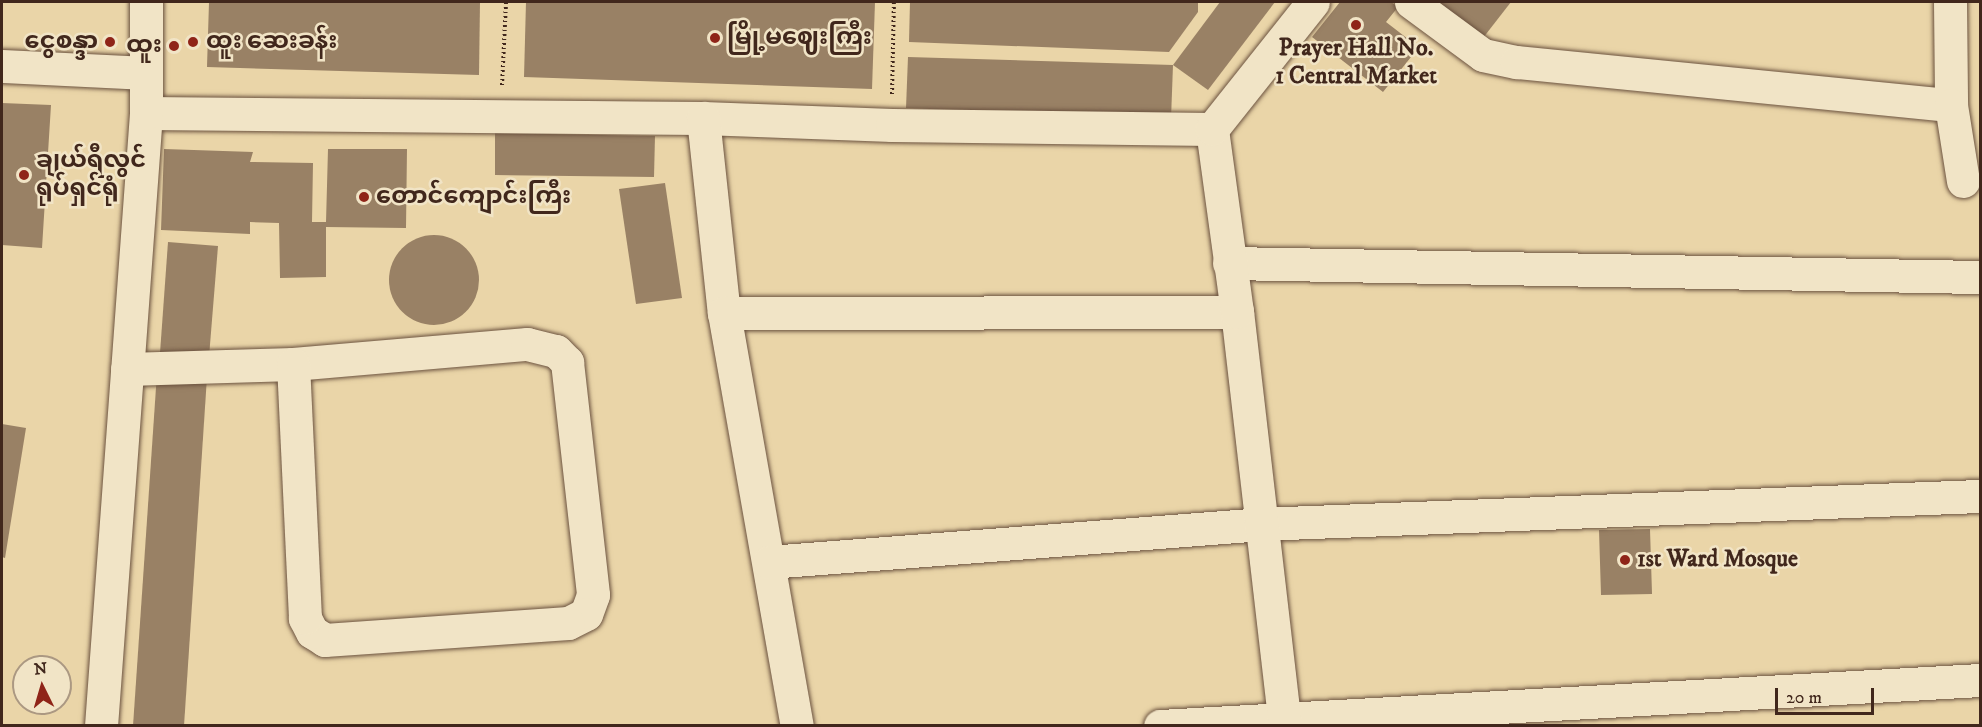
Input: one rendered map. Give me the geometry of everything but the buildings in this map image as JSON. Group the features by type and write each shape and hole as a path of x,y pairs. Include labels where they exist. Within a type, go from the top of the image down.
{"street":[{"path":"101,726 146,112 146,2"},
{"path":"1285,722 1260,524 1237,312 1212,129 1313,2"},
{"path":"1411,2 1483,55 1517,62 1951,105"},
{"path":"1950,2 1951,105 1963,181"},
{"path":"2,66 146,73"},
{"path":"146,112 703,118 892,125 1212,129"},
{"path":"703,118 724,313 797,726"},
{"path":"1229,263 1980,277"},
{"path":"724,313 1237,312"},
{"path":"127,369 293,364 527,344 556,351 567,362 593,595 586,614 568,623 325,640 312,632 305,618 293,364"},
{"path":"769,562 1260,524 1980,496"},
{"path":"1160,726 1285,722 1980,680"}],"path":[{"path":"500,117 506,2"},
{"path":"892,125 894,2"}],"place":[{"name":"Prayer Hall No. 1 Central Market","path":"1356,25"},
{"name":"မြို့မဈေးကြီး","path":"715,38"},
{"name":"ငွေစန္ဒာ","path":"110,42"},
{"name":"ထူး ဆေးခန်း","path":"193,42"},
{"name":"ထူး","path":"174,46"},
{"name":"ချယ်ရီလွင် ရုပ်ရှင်ရုံ","path":"24,175"},
{"name":"တောင်ကျောင်းကြီး","path":"364,197"},
{"name":"1st Ward Mosque","path":"1625,560"}]}
